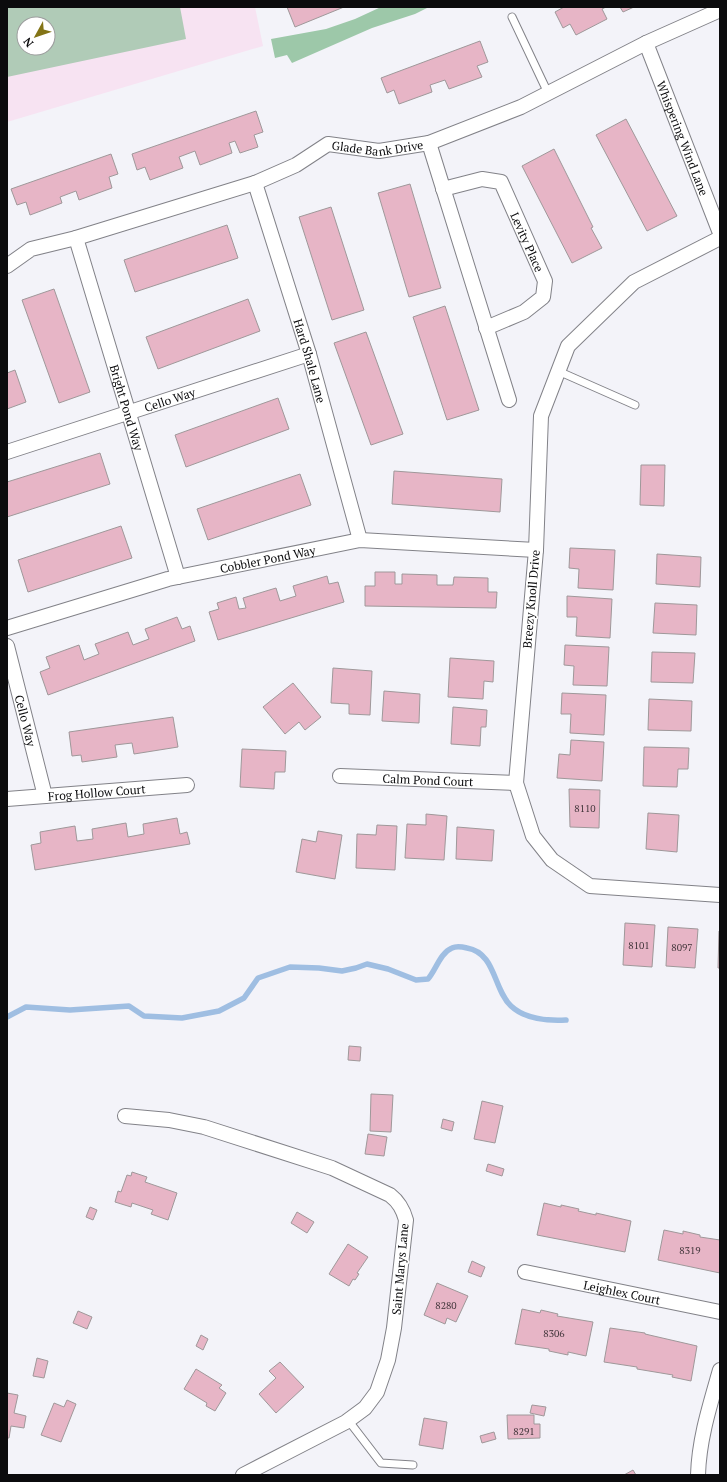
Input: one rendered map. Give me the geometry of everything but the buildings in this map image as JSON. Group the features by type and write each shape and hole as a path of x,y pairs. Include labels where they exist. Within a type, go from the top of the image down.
{"street":[{"name":"Glade Bank Drive","path":"7,266 31,249 76,238 255,183 296,165 328,144 379,151 429,143 521,107 646,43 720,10"},
{"name":"Whispering Wind Lane","path":"646,43 720,233"},
{"path":"429,143 508,400"},
{"name":"Levity Place","path":"443,189 482,179 500,182 545,281 543,297 524,312 486,328"},
{"name":"Hard Shale Lane","path":"255,183 309,354 360,540"},
{"name":"Bright Pond Way","path":"76,238 178,577"},
{"name":"Breezy Knoll Drive","path":"720,238 634,282 568,346 541,416 536,550 516,783 534,836 552,860 590,886 720,895"},
{"name":"Cello Way","path":"7,452 309,354"},
{"name":"Cobbler Pond Way","path":"7,628 178,577 360,540 536,550"},
{"name":"Cello Way","path":"7,646 45,796"},
{"name":"Calm Pond Court","path":"340,776 516,783"},
{"name":"Frog Hollow Court","path":"7,799 187,785"},
{"name":"Saint Marys Lane","path":"125,1116 169,1120 204,1127 332,1168 390,1194 402,1209 406,1220 394,1328 388,1360 377,1392 365,1408 348,1420 243,1475"},
{"name":"Leighlex Court","path":"525,1272 720,1312"},
{"path":"698,1475 698,1458 705,1424 720,1370"}],"lane":[{"path":"512,17 548,93"},
{"path":"558,371 636,405"},
{"path":"348,1420 381,1463 413,1465"}],"shaded area":[{"path":"7,7 255,7 263,46 7,122"}],"green space":[{"path":"7,7 180,7 186,39 7,77"},
{"path":"381,7 429,7 415,14 372,28 292,63 287,55 275,58 271,39 326,29 355,19"}],"waterway":[{"path":"7,1017 26,1007 70,1010 129,1006 144,1016 182,1018 219,1011 244,998 258,978 290,967 319,968 342,971 367,964 388,969 416,980 428,979 441,958 448,950 462,947 476,951 484,957 489,964 505,999 511,1006 523,1014 537,1018 566,1020"}]}
